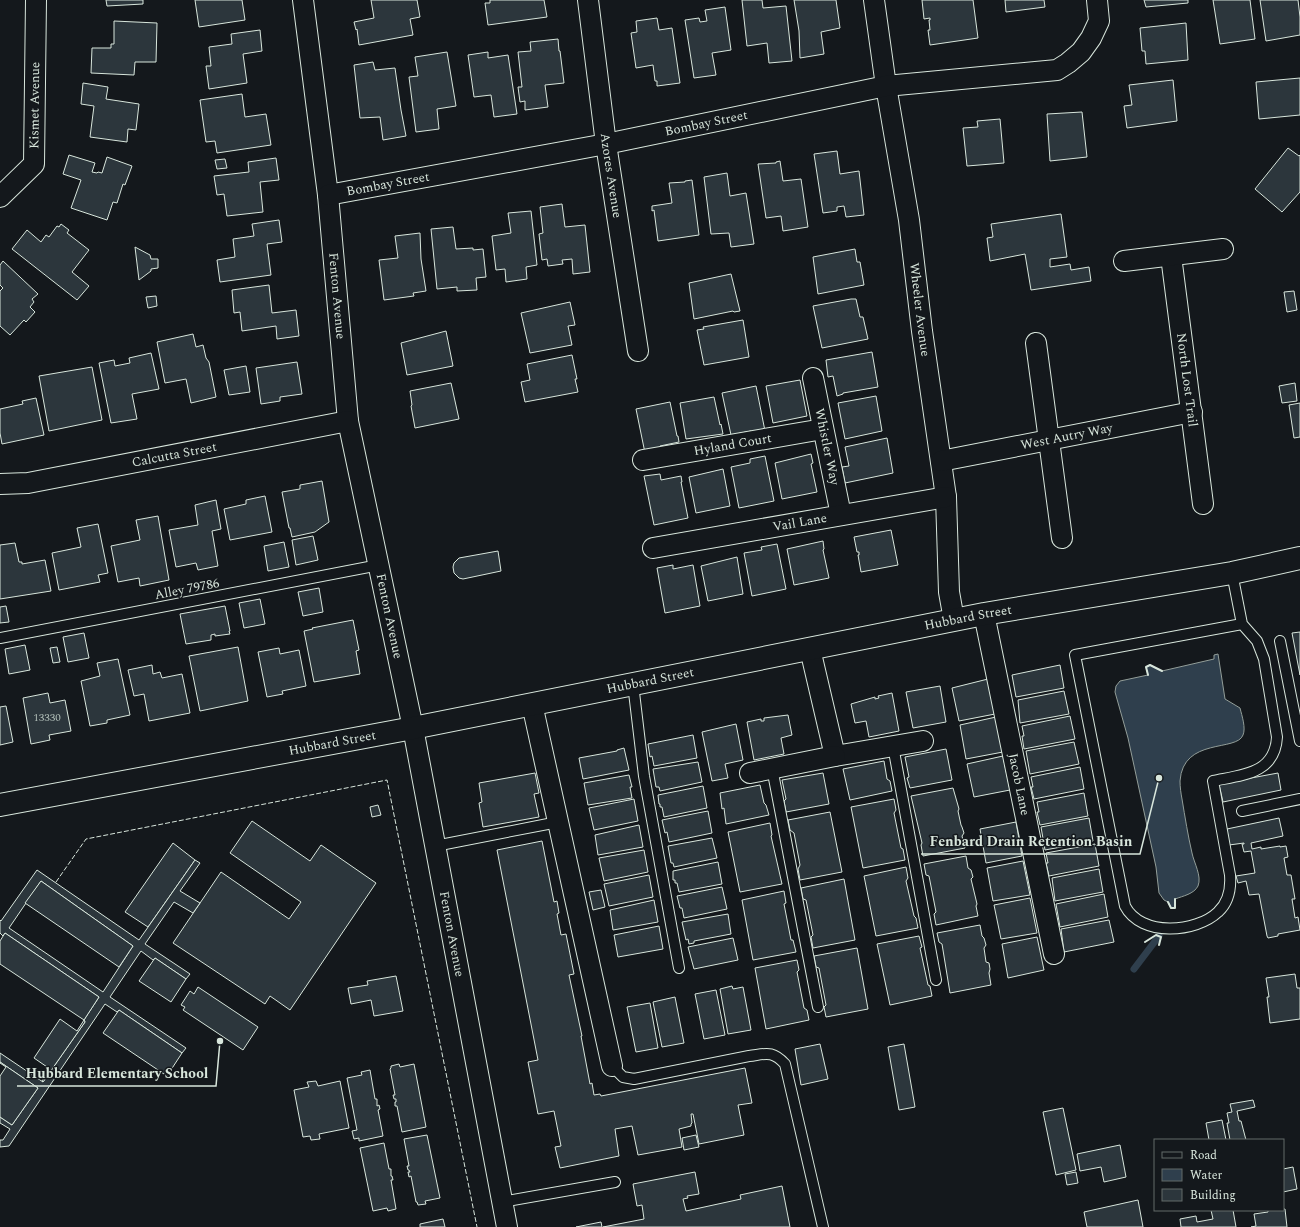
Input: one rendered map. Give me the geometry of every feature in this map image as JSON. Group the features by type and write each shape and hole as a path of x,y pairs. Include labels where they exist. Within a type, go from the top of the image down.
{"main road":[{"name":"Hubbard Street","path":"0,805 412,728 984,614 1232,573 1300,558"}],"street":[{"name":"Kismet Avenue","path":"0,197 34,164 36,0"},
{"name":"Fenton Avenue","path":"303,0 328,195 348,421 412,728 507,1227"},
{"name":"Azores Avenue","path":"588,0 606,144 638,351"},
{"name":"Wheeler Avenue","path":"874,0 886,86 909,220 922,331 946,497 949,592 954,620"},
{"name":"Bombay Street","path":"328,195 606,144 886,86 1057,70 1081,52 1091,38 1099,21 1097,0"},
{"path":"1124,261 1223,249"},
{"name":"North Lost Trail","path":"1171,256 1204,504"},
{"path":"1036,343 1062,538"},
{"name":"Whistler Way","path":"813,378 841,515"},
{"name":"West Autry Way","path":"941,461 1192,412"},
{"name":"Calcutta Street","path":"0,484 28,483 348,421"},
{"name":"Hyland Court","path":"643,460 823,429"},
{"name":"Vail Lane","path":"654,548 946,497"},
{"name":"Jacob Lane","path":"984,614 1054,954"},
{"path":"810,649 835,756"},
{"path":"532,704 612,1066"},
{"path":"750,773 923,740"}],"lane":[{"name":"Alley 79786","path":"0,638 379,565"},
{"path":"1232,573 1242,624 1257,641 1264,659 1277,736 1277,744 1269,761 1253,773 1212,781 1230,875 1229,894 1219,911 1200,923 1173,928 1153,927 1133,917 1125,906 1075,655 1242,624"},
{"path":"1280,641 1300,741"},
{"path":"633,684 644,776 679,968"},
{"path":"893,746 936,980"},
{"path":"772,768 818,1007"},
{"path":"1242,811 1300,799"},
{"path":"435,846 558,822"},
{"path":"612,1066 623,1077 634,1079 749,1056 768,1053 778,1056 785,1064 823,1227"},
{"path":"502,1202 614,1182"}],"water":[{"path":"1218,654 1225,699 1240,708 1244,732 1239,740 1200,752 1190,758 1183,767 1180,781 1181,793 1189,840 1199,882 1194,891 1175,899 1175,908 1171,908 1168,902 1164,900 1159,893 1156,867 1128,738 1115,692 1116,686 1120,681 1148,675 1146,667 1150,665 1162,671 1214,659 1214,655"}],"building":[{"path":"106,0 143,0 143,4 107,6"},
{"path":"195,0 242,0 245,20 199,27"},
{"path":"371,0 417,0 420,17 410,19 413,35 359,45 357,29 356,30 354,22 374,18"},
{"path":"490,0 544,0 547,17 488,25 485,3 490,3"},
{"path":"742,0 762,0 763,8 786,6 792,61 769,63 767,43 747,46"},
{"path":"794,0 836,0 840,28 821,32 824,54 800,58 799,31"},
{"path":"922,0 973,0 978,38 930,45 928,30 930,30 930,18 924,19"},
{"path":"1005,0 1044,0 1045,7 1006,12"},
{"path":"1144,0 1188,0 1188,3 1146,7"},
{"path":"1213,0 1250,0 1255,39 1220,44"},
{"path":"1260,0 1298,0 1300,35 1266,41"},
{"path":"725,7 731,50 712,53 716,75 694,78 685,20 699,18 700,22 707,21 705,10"},
{"path":"657,18 659,30 672,28 680,83 657,86 653,65 636,68 631,33 637,32 636,21"},
{"path":"114,21 157,23 156,62 135,62 134,75 91,73 92,48 111,48 111,44 114,44"},
{"path":"1186,23 1188,60 1146,64 1145,51 1142,51 1140,28"},
{"path":"260,30 262,51 243,54 247,83 209,89 206,66 211,66 209,47 232,44 231,34"},
{"path":"558,39 564,83 545,85 548,107 525,110 525,101 520,102 518,87 522,87 518,52 531,51 530,42"},
{"path":"447,52 456,106 437,109 439,129 416,132 409,77 418,76 415,57"},
{"path":"488,52 488,58 508,55 517,114 494,117 491,95 474,97 468,55"},
{"path":"373,62 375,70 395,68 406,136 383,140 380,117 360,118 354,65"},
{"path":"1300,78 1300,115 1259,119 1256,82"},
{"path":"1173,80 1177,121 1127,128 1124,106 1132,105 1129,85"},
{"path":"83,83 108,87 106,99 139,104 136,130 128,129 127,142 90,137 94,106 81,104"},
{"path":"242,94 245,117 266,114 271,145 217,153 215,141 206,142 200,100"},
{"path":"1082,112 1087,157 1050,161 1047,114"},
{"path":"1000,119 1004,163 967,166 963,128 978,127 977,121"},
{"path":"1288,148 1299,156 1300,155 1300,192 1282,212 1255,189"},
{"path":"837,151 840,174 859,171 864,215 846,217 844,206 837,207 837,211 823,213 814,154"},
{"path":"69,155 95,163 92,172 97,173 102,173 107,157 132,166 125,185 123,184 117,203 113,202 107,220 71,208 81,180 63,174"},
{"path":"276,158 279,180 260,182 263,212 227,216 224,194 217,195 214,176 249,172 248,162"},
{"path":"225,159 227,168 217,169 215,160"},
{"path":"780,161 783,181 801,179 808,227 783,231 781,216 766,218 758,164 776,163"},
{"path":"727,173 730,196 746,193 754,244 731,247 729,233 711,234 704,177"},
{"path":"692,180 699,235 658,241 654,210 652,211 652,206 672,203 669,183"},
{"path":"562,204 565,227 585,225 590,272 573,274 572,259 562,260 563,264 548,266 547,259 542,260 539,234 543,233 540,207"},
{"path":"531,211 537,265 526,267 527,279 506,282 505,269 496,270 492,236 511,233 508,213"},
{"path":"1061,214 1067,257 1050,259 1050,267 1070,264 1071,270 1089,267 1091,281 1031,290 1025,254 990,261 987,238 993,237 991,224"},
{"path":"279,220 282,242 267,244 271,275 220,282 217,260 235,257 233,239 254,236 252,224"},
{"path":"61,224 69,230 67,233 89,250 72,272 89,286 77,300 12,249 27,230 41,242 46,235 49,237 57,226 59,227"},
{"path":"453,227 456,249 483,249 486,277 476,278 477,290 457,291 457,287 437,289 431,229"},
{"path":"420,233 421,259 426,291 413,293 414,296 384,300 379,260 398,258 395,236"},
{"path":"135,247 150,255 151,259 158,259 158,268 151,269 151,271 139,280"},
{"path":"855,249 857,262 860,262 864,285 818,294 813,257"},
{"path":"3,261 38,294 32,299 34,302 30,307 35,312 26,322 24,320 10,335 0,326 0,291 3,288 0,285 0,265"},
{"path":"731,274 740,311 694,319 689,283"},
{"path":"269,285 272,313 296,310 299,336 277,339 276,326 242,331 240,312 234,313 232,290"},
{"path":"1294,291 1297,310 1287,312 1284,292"},
{"path":"156,296 157,306 148,308 146,297"},
{"path":"856,299 860,317 863,317 868,339 822,348 813,306"},
{"path":"570,302 575,325 568,326 572,345 530,353 521,313"},
{"path":"743,320 749,357 704,365 697,330 704,329 703,327"},
{"path":"446,331 453,366 407,375 401,343"},
{"path":"193,334 196,347 203,345 206,358 209,362 216,397 191,403 186,379 165,383 157,342"},
{"path":"872,352 878,387 843,393 837,396 833,376 828,377 826,360"},
{"path":"151,353 159,389 132,394 137,419 111,423 99,363 114,360 115,366 130,363 129,358"},
{"path":"572,355 578,392 525,402 521,382 530,380 527,364"},
{"path":"297,362 302,394 280,397 280,401 261,404 256,368"},
{"path":"246,366 250,392 229,395 224,370"},
{"path":"92,367 102,420 49,431 39,376"},
{"path":"800,380 807,416 773,423 766,386"},
{"path":"451,383 459,419 415,428 410,391"},
{"path":"1295,383 1297,401 1282,403 1279,386"},
{"path":"756,386 765,431 751,434 751,431 731,435 722,393"},
{"path":"876,396 882,431 845,439 838,403"},
{"path":"714,397 723,434 686,439 680,403"},
{"path":"36,398 44,435 2,444 0,433 0,409 23,404 22,401"},
{"path":"670,402 679,442 660,446 661,450 645,453 636,409"},
{"path":"1300,403 1300,437 1294,438 1289,405"},
{"path":"887,438 893,473 845,483 842,467 849,466 845,447"},
{"path":"811,454 813,463 811,464 817,492 782,499 775,463"},
{"path":"765,456 774,501 739,508 731,467 750,463 750,459"},
{"path":"723,469 730,506 696,513 689,477"},
{"path":"660,474 661,480 681,476 688,518 654,525 644,476"},
{"path":"322,481 329,522 315,532 292,537 282,492 300,489 300,485"},
{"path":"265,496 272,532 230,540 224,509 246,504 246,500"},
{"path":"216,500 221,529 212,531 218,566 198,570 196,563 176,567 169,530 198,525 195,505"},
{"path":"158,516 169,580 140,586 139,578 118,582 111,546 140,540 136,520"},
{"path":"98,524 108,573 98,575 100,582 59,590 52,553 81,547 77,528"},
{"path":"891,530 898,565 861,572 858,555 859,552 857,552 854,537"},
{"path":"313,536 318,560 296,565 292,540"},
{"path":"823,541 823,550 829,578 794,585 787,549"},
{"path":"284,542 289,567 268,571 264,546"},
{"path":"15,543 19,562 22,562 22,564 45,560 51,591 0,599 0,545"},
{"path":"777,544 786,589 752,596 744,553 762,550 761,547"},
{"path":"498,551 501,571 463,579 459,578 454,573 454,563 459,558"},
{"path":"737,557 743,594 708,601 701,566"},
{"path":"673,565 673,569 693,565 700,606 665,613 657,568"},
{"path":"319,588 323,612 303,616 298,592"},
{"path":"260,599 265,624 244,628 239,603"},
{"path":"6,606 9,622 0,623 0,607"},
{"path":"225,606 230,634 215,636 215,634 211,635 211,640 186,644 180,614"},
{"path":"353,620 359,650 356,651 360,674 314,682 304,631"},
{"path":"1300,632 1300,675 1292,633"},
{"path":"84,633 89,658 68,662 63,637"},
{"path":"25,645 30,670 9,674 5,649"},
{"path":"57,647 60,662 53,663 50,648"},
{"path":"238,647 248,701 200,711 189,656"},
{"path":"279,648 280,654 299,650 306,686 282,691 283,694 267,697 258,652"},
{"path":"118,659 130,715 107,720 107,723 90,726 81,681 100,676 97,663"},
{"path":"152,665 153,674 160,672 162,678 182,674 190,713 149,721 144,694 134,696 128,670"},
{"path":"1060,665 1064,688 1016,697 1012,675"},
{"path":"988,679 995,714 959,721 952,688"},
{"path":"940,686 946,722 913,728 906,692"},
{"path":"1064,691 1069,714 1020,723 1018,700"},
{"path":"48,693 50,703 65,700 71,731 49,735 50,740 31,744 23,698"},
{"path":"892,693 899,731 869,737 866,721 855,723 851,704 875,697 875,699 879,698 878,696"},
{"path":"6,706 13,742 0,745 0,707"},
{"path":"788,715 792,735 781,738 784,754 754,760 747,722 761,719 761,721 764,721 764,718"},
{"path":"1070,716 1075,739 1024,749 1022,726"},
{"path":"996,717 1003,752 966,759 960,725"},
{"path":"736,724 743,760 725,764 728,778 712,781 702,732"},
{"path":"693,735 697,758 654,766 652,756 650,757 648,744"},
{"path":"1074,742 1079,764 1030,774 1026,751"},
{"path":"624,748 629,770 583,779 579,758 617,751"},
{"path":"946,749 952,780 910,788 907,778 909,777 905,757"},
{"path":"1003,756 1010,790 974,797 967,764"},
{"path":"884,761 887,779 890,781 892,791 850,800 843,769"},
{"path":"698,762 702,782 660,791 659,787 656,787 653,769"},
{"path":"1080,767 1084,789 1034,799 1031,787 1033,787 1031,777"},
{"path":"535,773 539,793 534,794 539,817 483,827 479,803 482,802 479,783"},
{"path":"823,773 829,804 786,812 784,801 786,799 782,780"},
{"path":"1278,773 1281,790 1223,802 1219,784"},
{"path":"629,775 632,787 630,787 632,798 588,805 584,783"},
{"path":"760,785 764,803 769,815 726,824 720,793"},
{"path":"703,786 707,808 664,817 662,807 660,807 659,804 658,795"},
{"path":"953,788 964,833 962,836 965,848 923,856 922,843 911,796"},
{"path":"1084,793 1088,816 1040,825 1037,812 1039,812 1037,802"},
{"path":"634,799 638,821 594,830 589,808"},
{"path":"894,799 896,810 894,813 905,860 863,868 851,807"},
{"path":"378,805 381,815 372,817 370,807"},
{"path":"708,811 712,833 669,842 662,820"},
{"path":"830,812 842,872 800,880 798,869 800,865 794,833 790,830 788,820"},
{"path":"1089,818 1093,841 1045,850 1041,827"},
{"path":"1279,818 1283,836 1251,843 1252,849 1261,847 1261,849 1286,846 1288,857 1284,858 1287,875 1291,875 1295,899 1292,899 1295,918 1298,917 1300,930 1278,934 1278,936 1268,938 1259,894 1249,895 1246,881 1238,883 1236,876 1255,873 1251,851 1244,852 1242,844 1244,843 1229,845 1227,829"},
{"path":"252,821 310,861 321,845 376,883 290,1010 270,996 265,1004 173,943 221,872 289,919 301,902 230,853"},
{"path":"1016,822 1022,856 986,863 980,829"},
{"path":"770,823 771,836 782,884 740,892 728,832"},
{"path":"639,825 643,847 598,855 595,835"},
{"path":"712,838 717,858 674,867 673,863 671,863 668,846"},
{"path":"542,841 554,902 557,901 559,913 557,914 561,935 566,934 574,974 569,975 582,1036 590,1084 592,1083 594,1095 600,1094 601,1096 745,1068 752,1103 738,1105 744,1135 699,1144 693,1114 691,1114 691,1126 679,1129 682,1147 638,1155 632,1126 615,1129 619,1156 560,1168 555,1147 561,1146 554,1111 538,1114 528,1062 538,1060 497,850"},
{"path":"173,843 195,860 148,927 125,912"},
{"path":"1095,844 1099,866 1049,876 1046,863 1048,863 1046,853"},
{"path":"644,850 648,872 604,881 599,858"},
{"path":"966,856 968,868 971,870 973,877 971,879 977,904 978,916 936,925 934,914 936,912 929,876 926,875 924,864"},
{"path":"195,860 200,863 180,891 200,903 193,913 174,902 145,944 190,974 186,979 155,958 153,960 141,951 110,997 186,1048 182,1053 119,1010 117,1012 105,1004 9,1146 0,1147 0,1140 3,1140 10,1129 0,1123 0,1117 12,1125 38,1088 0,1062 0,1053 43,1082 85,1022 84,1020 99,997 5,933 3,936 0,933 0,920 1,921 37,870 139,940","holes":["41,881 133,946 103,992 9,928"]},
{"path":"1023,861 1030,895 993,901 987,868"},
{"path":"718,862 722,884 679,892 677,883 673,880 673,871"},
{"path":"906,867 908,878 906,881 918,928 876,936 864,876"},
{"path":"1099,869 1103,892 1055,901 1052,878"},
{"path":"649,875 653,897 609,906 604,884"},
{"path":"844,879 855,940 813,948 811,937 813,935 806,900 803,899 801,888"},
{"path":"41,881 133,946 119,967 25,903"},
{"path":"722,887 727,909 684,918 677,896"},
{"path":"601,890 605,907 593,910 589,892"},
{"path":"784,891 786,903 784,904 791,940 793,940 796,952 753,960 742,900"},
{"path":"1104,894 1108,917 1060,927 1056,904"},
{"path":"1030,898 1037,933 1001,939 994,905"},
{"path":"654,900 658,922 613,930 610,910"},
{"path":"728,914 731,934 694,941 694,943 689,944 688,939 686,940 682,922"},
{"path":"1109,920 1114,942 1064,952 1061,929"},
{"path":"980,925 982,936 986,945 984,948 986,962 989,963 991,985 950,993 942,944 939,942 937,933"},
{"path":"659,926 663,949 618,957 614,935"},
{"path":"5,933 99,997 84,1020 0,964 0,941"},
{"path":"919,936 928,985 930,986 932,996 890,1005 877,944"},
{"path":"1037,937 1044,970 1008,978 1002,944"},
{"path":"733,938 738,960 694,969 688,947"},
{"path":"857,948 868,1009 826,1017 824,1007 826,1005 819,968 816,967 814,956"},
{"path":"155,958 186,979 171,1002 139,981"},
{"path":"797,960 799,970 797,972 804,1008 807,1010 809,1020 766,1029 755,968"},
{"path":"1295,974 1297,988 1300,988 1300,1019 1270,1023 1267,997 1269,997 1266,978"},
{"path":"396,976 403,1011 374,1016 371,1000 351,1004 348,988 368,985 367,981"},
{"path":"732,986 733,989 743,987 751,1030 728,1034 720,989"},
{"path":"198,987 258,1027 243,1050 183,1010 185,1007 181,1005 190,991 194,994"},
{"path":"716,990 725,1035 704,1039 695,994"},
{"path":"675,997 684,1043 662,1047 653,1002"},
{"path":"650,1003 658,1048 636,1052 627,1007"},
{"path":"119,1010 182,1053 167,1076 103,1033"},
{"path":"60,1019 77,1031 84,1020 85,1022 43,1082 42,1081 50,1069 34,1058"},
{"path":"820,1044 828,1079 801,1085 795,1049"},
{"path":"904,1044 915,1107 899,1110 888,1047"},
{"path":"0,1062 38,1088 12,1125 0,1117 0,1076 6,1067"},
{"path":"399,1064 400,1067 414,1064 426,1127 402,1132 397,1106 395,1106 396,1099 394,1099 393,1095 395,1095 390,1069 391,1066"},
{"path":"370,1070 375,1099 377,1099 377,1106 379,1105 380,1109 378,1110 383,1136 359,1141 359,1138 354,1139 352,1131 357,1130 347,1078 362,1075 361,1072"},
{"path":"316,1081 318,1086 340,1081 349,1128 319,1134 320,1139 311,1140 310,1136 303,1137 294,1090 309,1087 307,1082"},
{"path":"1253,1100 1255,1107 1237,1111 1246,1139 1230,1139 1227,1113 1232,1112 1230,1104"},
{"path":"1063,1108 1076,1170 1056,1175 1043,1112"},
{"path":"1222,1120 1226,1139 1209,1139 1206,1123"},
{"path":"427,1135 440,1198 425,1201 426,1204 418,1205 416,1202 411,1176 409,1177 408,1172 410,1172 407,1166 409,1166 404,1139"},
{"path":"696,1135 699,1147 684,1150 682,1138"},
{"path":"384,1143 389,1169 391,1169 391,1176 393,1180 391,1180 396,1209 388,1211 387,1208 373,1211 360,1148"},
{"path":"1120,1145 1126,1177 1104,1182 1101,1167 1080,1171 1077,1154"},
{"path":"1293,1167 1297,1189 1284,1192 1284,1169"},
{"path":"695,1172 699,1194 687,1196 688,1198 683,1199 686,1211 741,1199 740,1195 782,1186 790,1227 603,1227 644,1219 642,1205 637,1206 633,1184"},
{"path":"1076,1172 1078,1183 1067,1185 1065,1174"},
{"path":"1138,1200 1143,1227 1087,1227 1084,1212"},
{"path":"1285,1209 1287,1227 1251,1227 1256,1226 1254,1214 1284,1211"},
{"path":"1211,1211 1233,1211 1236,1227 1181,1227 1180,1219 1196,1216 1197,1222 1213,1219"},
{"path":"443,1219 445,1227 420,1227 420,1224"},
{"path":"601,1222 602,1227 576,1227"}],"waterway":[{"path":"1134,969 1159,936"}],"fence":[{"path":"56,882 86,839 387,780 477,1227"}],"wall":[{"path":"1148,675 1146,667 1150,665 1162,671"},
{"path":"1168,902 1171,908 1175,908 1175,899"},
{"path":"1145,942 1156,935 1161,937 1159,945"}],"place":[{"name":"Fenbard Drain Retention Basin","path":"1159,778"},
{"name":"Hubbard Elementary School","path":"220,1041"}]}
